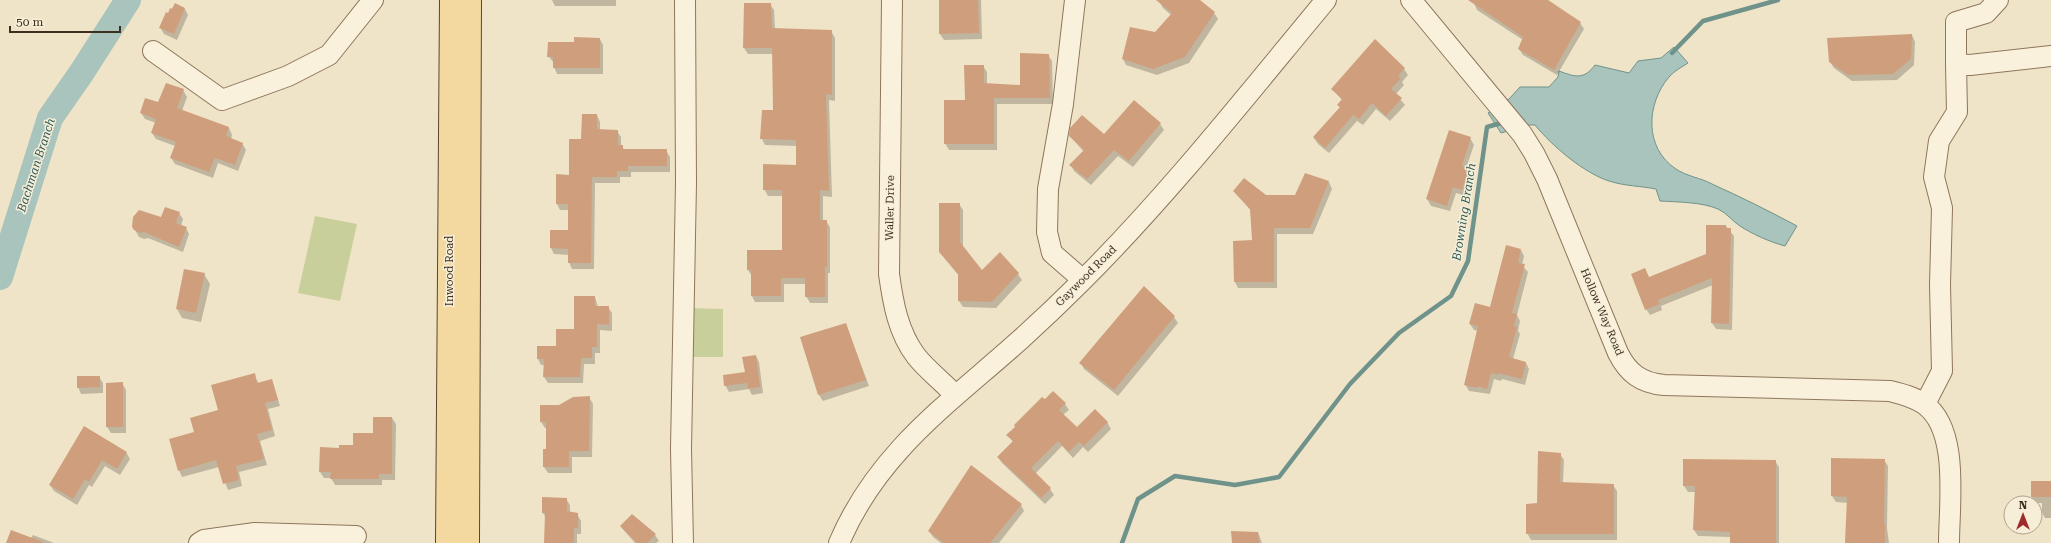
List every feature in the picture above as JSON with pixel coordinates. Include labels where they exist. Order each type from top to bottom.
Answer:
[{"type":"main road","name":"Inwood Road","points":[[451,0],[460,190],[469,492],[468,543]]},
{"type":"main road","name":"Inwood Road","points":[[447,543],[447,491],[470,0]]},
{"type":"main road","points":[[447,491],[469,492]]},
{"type":"street","points":[[153,50],[222,100],[288,76],[329,55],[373,0]]},
{"type":"street","points":[[683,543],[681,449],[686,183],[685,0]]},
{"type":"street","name":"Waller Drive","points":[[892,0],[889,274],[893,303],[901,330],[916,356],[956,395]]},
{"type":"street","points":[[1074,0],[1063,104],[1048,189],[1047,232],[1052,253],[1083,280]]},
{"type":"street","name":"Gaywood Road","points":[[840,543],[845,531],[878,475],[906,441],[956,395],[1021,339],[1083,280],[1146,215],[1326,0]]},
{"type":"street","name":"Hollow Way Road","points":[[1411,0],[1488,95],[1522,134],[1534,153],[1547,179],[1618,353],[1624,364],[1634,375],[1652,384],[1664,385],[1890,391],[1907,395],[1925,404],[1939,419],[1947,439],[1950,456],[1949,543]]},
{"type":"street","points":[[1925,404],[1942,371],[1940,285],[1942,208],[1934,177],[1939,141],[1957,112],[1956,22],[1986,13],[1998,0]]},
{"type":"street","points":[[1956,64],[1970,65],[2051,56]]},
{"type":"street","points":[[199,543],[204,540],[255,533],[356,536]]},
{"type":"green space","points":[[315,216],[357,224],[340,301],[298,293]]},
{"type":"green space","points":[[690,308],[723,309],[723,357],[689,357]]},
{"type":"water","points":[[1674,47],[1688,63],[1669,77],[1661,88],[1656,100],[1652,125],[1658,150],[1676,169],[1755,204],[1797,226],[1785,246],[1750,232],[1718,209],[1697,204],[1660,201],[1656,189],[1621,184],[1599,177],[1589,172],[1559,150],[1535,125],[1528,125],[1501,133],[1488,113],[1509,99],[1520,87],[1549,87],[1558,77],[1559,71],[1570,75],[1579,76],[1587,73],[1595,65],[1629,73],[1638,61],[1661,58]]},
{"type":"building","points":[[939,0],[978,0],[979,33],[939,34]]},
{"type":"building","points":[[1156,0],[1200,0],[1215,12],[1185,57],[1153,69],[1122,59],[1130,27],[1155,32],[1172,13]]},
{"type":"building","points":[[1468,0],[1548,0],[1581,22],[1554,70],[1518,49],[1523,37]]},
{"type":"building","points":[[175,3],[185,8],[174,34],[159,28],[166,12],[168,13],[170,8],[172,9]]},
{"type":"building","points":[[744,3],[771,3],[772,28],[832,30],[832,95],[826,94],[829,191],[820,190],[820,220],[827,220],[827,267],[825,267],[825,297],[805,297],[805,278],[781,278],[781,296],[751,296],[751,270],[747,270],[747,250],[782,250],[782,190],[763,190],[763,164],[796,165],[796,140],[760,139],[762,110],[773,110],[772,48],[743,48]]},
{"type":"building","points":[[1912,34],[1911,59],[1893,74],[1848,75],[1829,62],[1827,38]]},
{"type":"building","points":[[574,37],[600,38],[600,68],[553,68],[553,57],[547,57],[548,42],[574,42]]},
{"type":"building","points":[[1375,39],[1405,68],[1398,76],[1401,78],[1391,89],[1402,98],[1386,116],[1372,103],[1359,119],[1353,115],[1325,148],[1313,137],[1340,107],[1337,105],[1342,99],[1331,89]]},
{"type":"building","points":[[1020,53],[1049,54],[1050,98],[994,98],[994,144],[944,144],[944,100],[965,100],[964,65],[984,65],[984,83],[1020,85]]},
{"type":"building","points":[[166,83],[184,89],[177,108],[229,127],[226,136],[243,143],[235,165],[215,158],[209,172],[170,158],[176,142],[151,133],[156,119],[140,113],[145,98],[158,102]]},
{"type":"building","points":[[1134,100],[1161,123],[1129,161],[1114,150],[1087,179],[1069,165],[1084,150],[1069,136],[1070,128],[1082,115],[1104,134]]},
{"type":"building","points":[[582,114],[597,114],[597,129],[618,130],[618,145],[623,145],[623,149],[667,149],[667,166],[628,166],[628,171],[617,171],[617,177],[592,177],[591,263],[568,263],[568,249],[550,248],[550,230],[568,230],[568,204],[556,204],[556,174],[569,175],[569,139],[581,139]]},
{"type":"building","points":[[1449,130],[1471,137],[1462,166],[1469,168],[1462,190],[1453,187],[1447,206],[1426,199]]},
{"type":"building","points":[[1305,173],[1329,181],[1310,228],[1274,228],[1274,282],[1234,282],[1233,241],[1252,240],[1250,209],[1233,191],[1244,178],[1266,195],[1295,195]]},
{"type":"building","points":[[939,203],[960,203],[960,242],[982,270],[1000,252],[1019,273],[992,302],[958,301],[958,274],[939,252]]},
{"type":"building","points":[[165,207],[180,212],[176,223],[187,227],[179,247],[144,232],[140,233],[132,227],[133,217],[139,210],[161,217]]},
{"type":"building","points":[[1706,225],[1726,225],[1726,228],[1731,228],[1729,324],[1711,323],[1712,278],[1658,300],[1660,304],[1645,310],[1631,274],[1645,268],[1649,277],[1706,254]]},
{"type":"building","points":[[1506,245],[1521,249],[1518,263],[1525,264],[1512,313],[1517,314],[1514,326],[1517,327],[1509,357],[1526,362],[1522,379],[1498,373],[1498,375],[1491,373],[1487,389],[1477,386],[1477,388],[1464,385],[1478,326],[1469,324],[1475,303],[1490,307]]},
{"type":"building","points":[[184,269],[205,273],[196,313],[176,309]]},
{"type":"building","points":[[1144,286],[1175,316],[1114,390],[1079,363]]},
{"type":"building","points":[[574,296],[595,296],[595,306],[609,306],[609,325],[597,324],[597,347],[592,347],[592,358],[581,358],[580,377],[543,377],[544,359],[537,359],[537,346],[556,346],[556,329],[574,329]]},
{"type":"building","points":[[846,323],[866,380],[818,395],[800,337]]},
{"type":"building","points":[[756,355],[760,387],[748,389],[747,383],[724,386],[723,375],[745,372],[742,357]]},
{"type":"building","points":[[255,373],[257,383],[272,379],[278,400],[265,403],[272,430],[257,434],[264,459],[236,466],[239,480],[223,484],[216,460],[178,471],[169,439],[194,432],[190,418],[218,410],[211,385]]},
{"type":"building","points":[[77,376],[100,376],[100,387],[77,388]]},
{"type":"building","points":[[123,382],[123,427],[106,427],[106,383]]},
{"type":"building","points":[[1053,391],[1066,403],[1059,410],[1077,427],[1095,409],[1108,422],[1084,446],[1079,442],[1069,452],[1058,441],[1031,468],[1051,488],[1041,498],[997,457],[1013,441],[1006,435],[1015,427],[1014,425],[1042,397],[1045,399]]},
{"type":"building","points":[[590,396],[589,451],[569,451],[569,467],[543,467],[543,449],[546,449],[546,422],[540,422],[540,405],[559,405],[573,397]]},
{"type":"building","points":[[373,417],[392,417],[392,474],[379,474],[379,479],[330,479],[331,472],[319,472],[320,447],[339,448],[339,445],[353,445],[353,433],[373,433]]},
{"type":"building","points":[[84,426],[127,452],[117,469],[102,460],[89,482],[85,479],[73,499],[49,485]]},
{"type":"building","points":[[1538,451],[1561,453],[1560,482],[1614,484],[1614,534],[1526,534],[1526,504],[1537,503]]},
{"type":"building","points":[[1831,458],[1885,459],[1885,543],[1845,543],[1847,497],[1831,496]]},
{"type":"building","points":[[1683,459],[1776,460],[1776,543],[1730,543],[1730,532],[1693,530],[1695,486],[1683,486]]},
{"type":"building","points":[[971,465],[1022,504],[990,543],[944,543],[928,531]]},
{"type":"building","points":[[2031,481],[2051,481],[2051,497],[2031,495]]},
{"type":"building","points":[[542,497],[567,498],[567,511],[578,513],[578,528],[574,528],[574,543],[544,543],[545,513],[542,513]]},
{"type":"building","points":[[632,514],[656,534],[647,543],[637,543],[620,526]]},
{"type":"building","points":[[11,530],[43,542],[43,543],[6,543]]},
{"type":"building","points":[[1231,531],[1258,532],[1259,543],[1232,543]]},
{"type":"waterway","name":"Bachman Branch","points":[[0,277],[50,118],[82,72],[128,0]]},
{"type":"waterway","name":"Browning Branch","points":[[1672,53],[1703,21],[1778,0]]},
{"type":"waterway","name":"Browning Branch","points":[[1122,543],[1138,499],[1175,476],[1235,485],[1279,477],[1350,384],[1399,333],[1451,296],[1468,261],[1487,127],[1501,123]]}]
